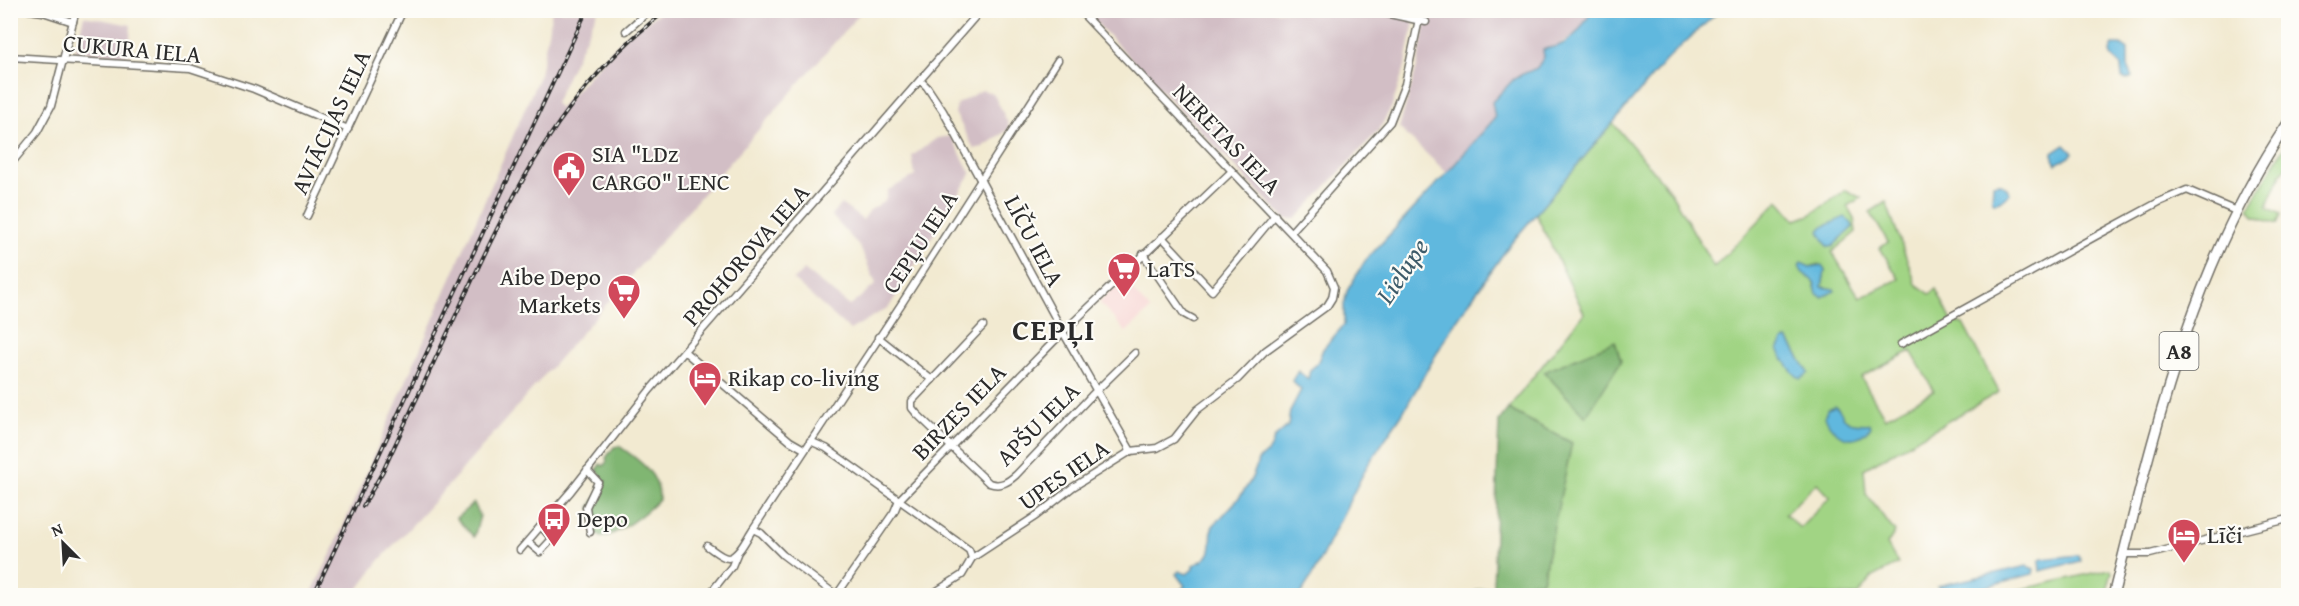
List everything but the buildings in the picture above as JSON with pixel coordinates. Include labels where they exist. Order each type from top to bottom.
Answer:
[{"type":"highway","name":"A8","points":[[2113,596],[2156,430],[2189,321],[2210,267],[2236,211],[2261,165],[2289,123]]},
{"type":"street","points":[[29,10],[73,22]]},
{"type":"street","points":[[11,163],[28,144],[47,115],[76,10]]},
{"type":"street","name":"AVIĀCIJAS IELA","points":[[307,216],[403,10]]},
{"type":"street","points":[[626,31],[650,10]]},
{"type":"street","name":"PROHOROVA IELA","points":[[520,550],[622,424],[981,10]]},
{"type":"street","name":"NERETAS IELA","points":[[1079,10],[1332,277],[1334,287],[1331,300]]},
{"type":"street","points":[[1371,10],[1422,21]]},
{"type":"street","points":[[1291,232],[1390,122],[1405,84],[1422,21],[1421,10]]},
{"type":"street","name":"CUKURA IELA","points":[[10,57],[190,68],[254,89],[348,129]]},
{"type":"street","name":"CEPĻU IELA","points":[[708,596],[732,566],[737,552],[1058,60]]},
{"type":"street","name":"LĪČU IELA","points":[[921,81],[943,111],[1062,332],[1131,451]]},
{"type":"street","name":"BIRZES IELA","points":[[836,595],[894,512],[899,500],[1062,332],[1232,171]]},
{"type":"street","points":[[1901,344],[2159,202],[2187,190],[2236,211]]},
{"type":"street","points":[[1162,237],[1212,291],[1275,215]]},
{"type":"street","points":[[1143,254],[1184,314],[1193,319]]},
{"type":"street","name":"UPES IELA","points":[[929,596],[962,575],[972,558],[1036,516],[1073,487],[1131,451],[1157,448],[1174,439],[1197,410],[1238,379],[1265,351],[1321,312],[1331,300]]},
{"type":"street","name":"APŠU IELA","points":[[983,326],[912,401],[912,408],[989,483],[1000,485],[1016,475],[1135,353]]},
{"type":"street","points":[[878,337],[932,380]]},
{"type":"street","points":[[685,352],[790,441],[804,449]]},
{"type":"street","points":[[810,441],[826,448],[969,550],[972,558]]},
{"type":"street","points":[[587,470],[598,482],[586,507],[590,532]]},
{"type":"street","points":[[2124,554],[2150,554],[2289,519]]},
{"type":"street","points":[[528,542],[540,552],[549,544],[552,539],[541,526]]},
{"type":"street","points":[[753,529],[761,533],[783,555],[836,595]]},
{"type":"street","points":[[707,546],[725,558],[737,552]]},
{"type":"shaded area","points":[[552,11],[598,11],[555,103],[560,108],[627,34],[662,11],[862,11],[440,495],[379,561],[354,595],[310,596],[330,556],[540,74]]},
{"type":"shaded area","points":[[1085,11],[1416,11],[1406,63],[1392,106],[1379,130],[1296,219],[1285,219]]},
{"type":"shaded area","points":[[1428,11],[1592,11],[1577,33],[1556,46],[1537,68],[1523,73],[1495,118],[1447,173],[1399,128],[1417,67]]},
{"type":"shaded area","points":[[84,16],[131,25],[129,55],[75,51]]},
{"type":"shaded area","points":[[982,90],[993,93],[1009,129],[983,147],[974,149],[955,113],[957,104]]},
{"type":"shaded area","points":[[951,136],[971,174],[889,307],[850,330],[793,280],[804,270],[850,306],[876,284],[860,247],[831,215],[841,204],[863,220],[870,210],[885,201],[888,190],[915,176],[912,156],[937,138]]},
{"type":"shaded area","points":[[1123,279],[1150,310],[1126,332],[1099,302]]},
{"type":"green space","points":[[1613,123],[1670,191],[1714,267],[1779,200],[1796,220],[1810,215],[1846,190],[1861,198],[1847,206],[1854,218],[1856,232],[1832,252],[1860,298],[1899,279],[1880,248],[1888,242],[1870,212],[1886,202],[1916,284],[1930,294],[1936,289],[1952,321],[1963,324],[1999,392],[1864,469],[1866,494],[1895,532],[1887,544],[1898,564],[1872,577],[1858,595],[1471,596],[1477,590],[1542,581],[1571,443],[1508,409],[1584,313],[1536,214]],"holes":[[[1818,264],[1825,271],[1822,287],[1834,289],[1817,294],[1814,282],[1809,276],[1810,267]],[[1911,351],[1934,391],[1885,418],[1861,377]],[[1817,483],[1830,497],[1800,528],[1785,514]]]},
{"type":"green space","points":[[2288,140],[2288,165],[2281,174],[2267,207],[2281,214],[2277,224],[2255,216],[2249,208]]},
{"type":"green space","points":[[1615,341],[1621,361],[1586,417],[1544,372]]},
{"type":"green space","points":[[1508,409],[1572,443],[1542,581],[1493,588],[1499,421]]},
{"type":"green space","points":[[619,446],[647,468],[656,482],[659,499],[623,528],[601,537],[595,532],[590,507],[606,482],[597,470],[600,464],[604,466],[606,458],[614,447]]},
{"type":"green space","points":[[474,503],[480,516],[474,537],[456,518]]},
{"type":"green space","points":[[2110,569],[2112,572],[2106,595],[1997,595]]},
{"type":"water","name":"Lielupe","points":[[1592,11],[1719,11],[1667,59],[1508,247],[1452,327],[1402,414],[1367,466],[1312,576],[1300,595],[1175,595],[1185,586],[1176,574],[1179,571],[1187,574],[1193,569],[1193,565],[1209,554],[1212,527],[1246,488],[1258,460],[1269,451],[1274,438],[1288,426],[1290,411],[1301,390],[1292,381],[1298,371],[1308,379],[1310,370],[1317,364],[1323,349],[1344,325],[1347,291],[1365,261],[1495,118],[1492,102],[1516,77],[1537,68],[1544,57],[1543,50],[1563,44],[1573,36]]},
{"type":"water","points":[[2113,45],[2121,45],[2128,50],[2128,68],[2132,77],[2127,80],[2122,78],[2121,66],[2111,56],[2110,51]]},
{"type":"water","points":[[2065,145],[2073,153],[2056,164],[2053,153]]},
{"type":"water","points":[[2000,183],[2010,193],[2006,198],[1995,203],[1992,200],[1993,184]]},
{"type":"water","points":[[1845,217],[1853,227],[1832,247],[1827,246],[1819,231],[1822,227]]},
{"type":"water","points":[[1801,263],[1810,267],[1822,265],[1825,271],[1822,287],[1835,291],[1822,297],[1817,294],[1814,282],[1802,272],[1799,266]]},
{"type":"water","points":[[1788,339],[1809,373],[1800,379],[1793,373],[1778,349],[1783,341]]},
{"type":"water","points":[[1835,406],[1847,421],[1870,424],[1871,427],[1858,437],[1839,435],[1825,417],[1827,409]]},
{"type":"water","points":[[2078,555],[2081,561],[2040,571],[2039,561],[2042,559]]},
{"type":"water","points":[[2027,566],[2034,569],[2033,574],[1958,594],[1943,595],[1937,586]]},
{"type":"railway","points":[[313,596],[587,10]]},
{"type":"railway","points":[[363,506],[383,471],[502,219],[546,142],[599,72],[631,40],[667,10]]},
{"type":"place","name":"SIA \"LDz CARGO\" LENC","points":[[569,197]]},
{"type":"place","name":"LaTS","points":[[1124,298]]},
{"type":"place","name":"Aibe Depo Markets","points":[[624,320]]},
{"type":"place","name":"Rikap co-living","points":[[705,407]]},
{"type":"place","name":"Depo","points":[[554,548]]},
{"type":"place","name":"Līči","points":[[2184,564]]},
{"type":"district","name":"CEPĻI","points":[[1054,330]]}]
